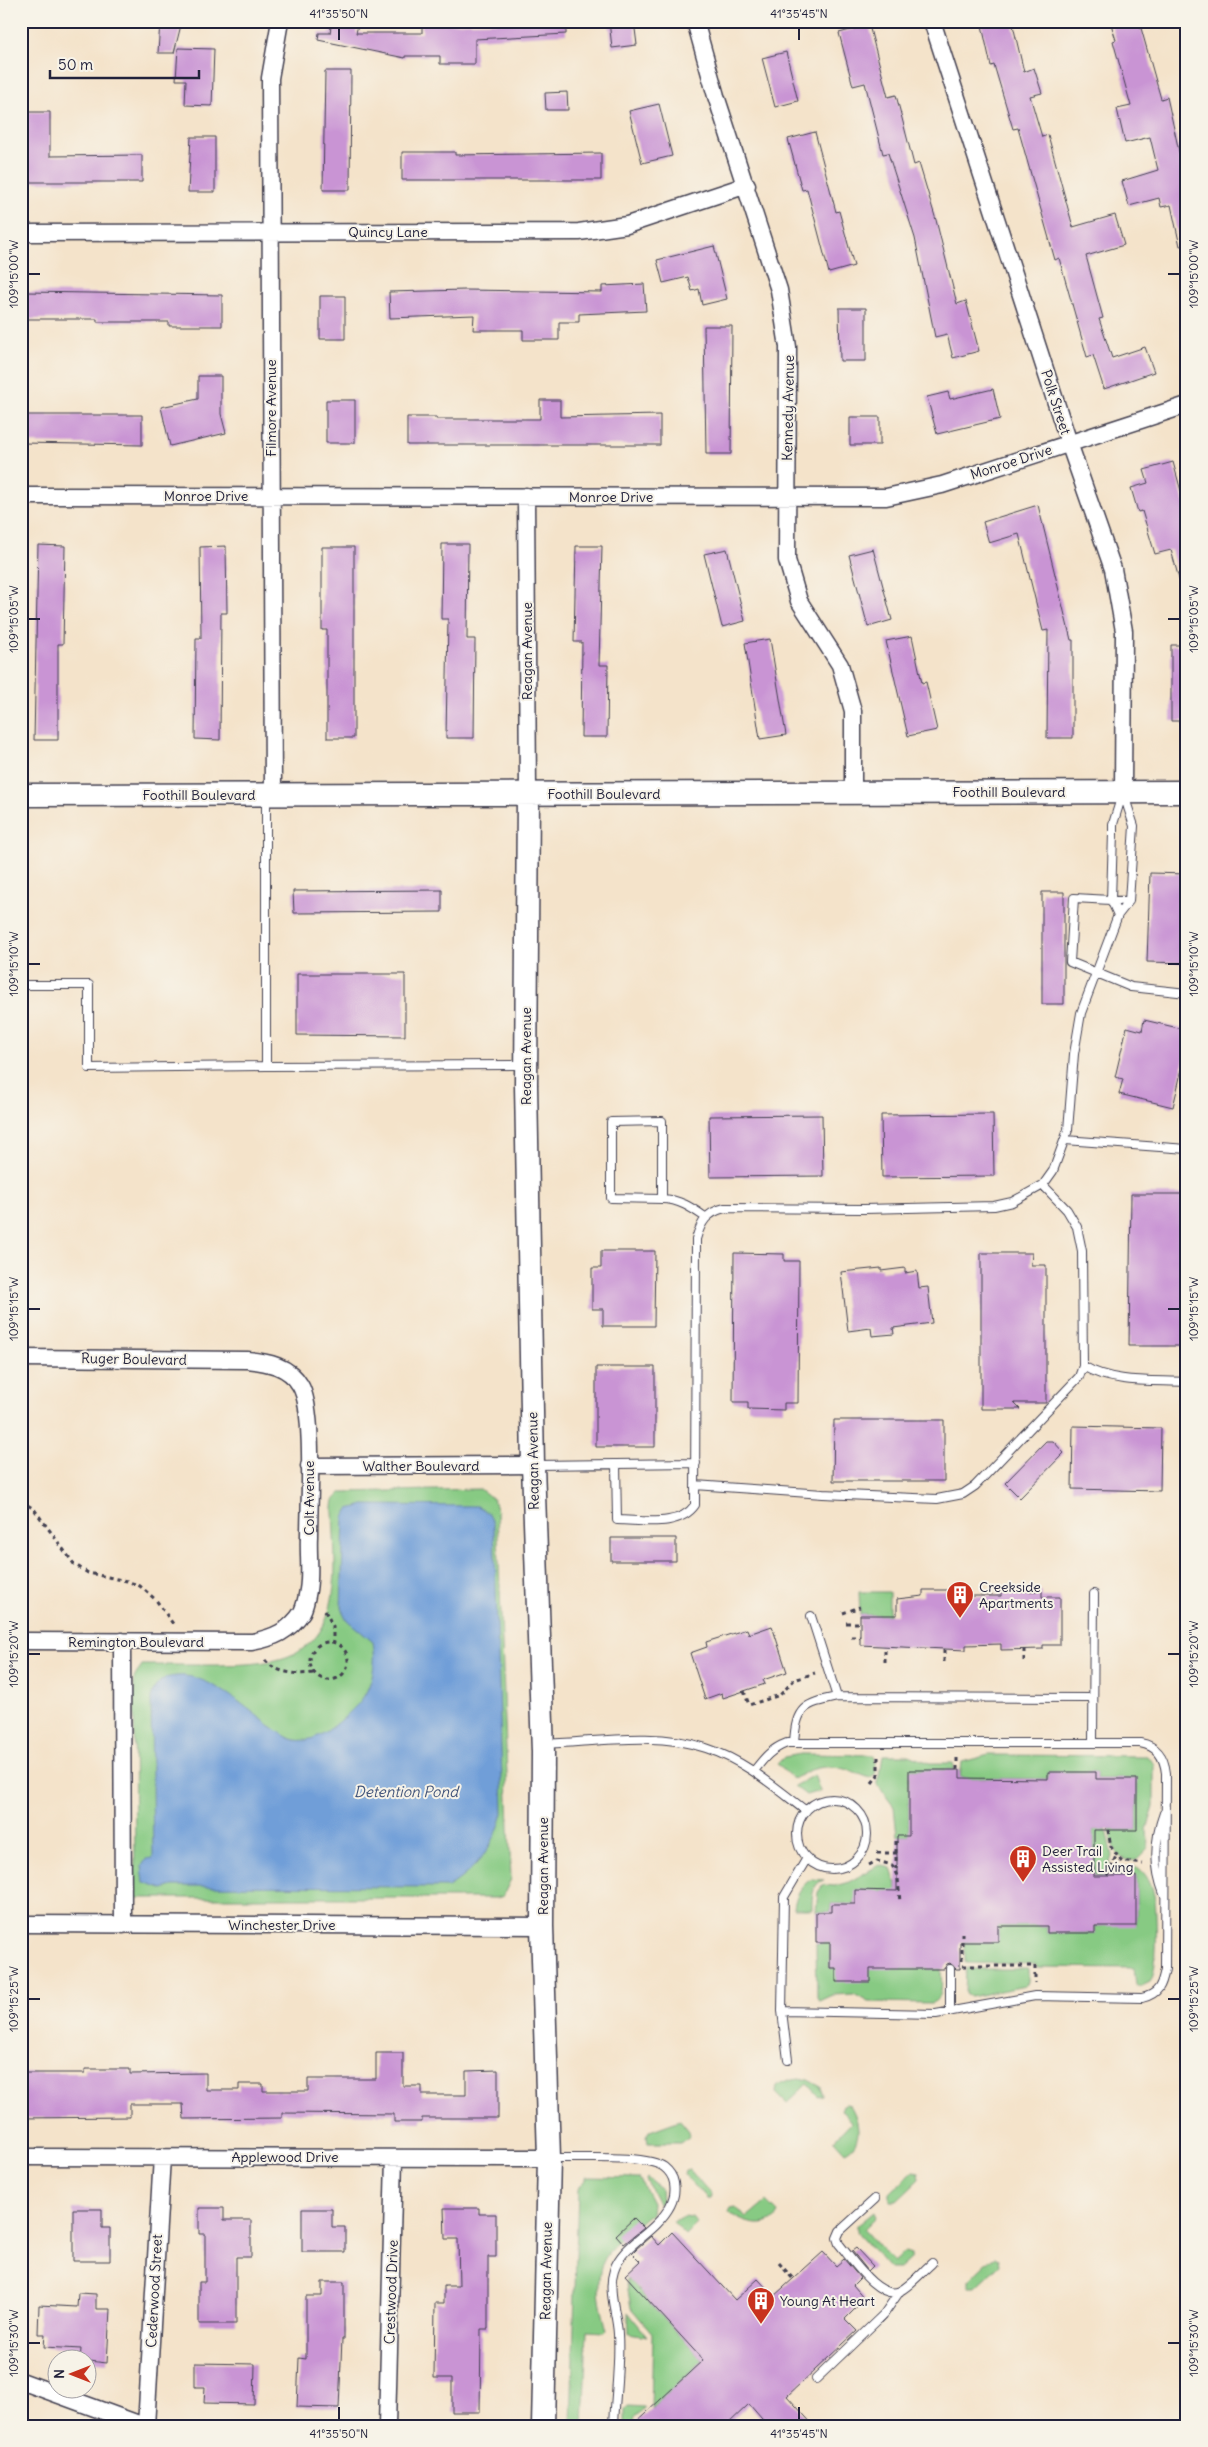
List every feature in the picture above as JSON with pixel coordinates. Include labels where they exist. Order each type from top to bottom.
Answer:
[{"type":"street","name":"Filmore Avenue","points":[[270,795],[272,495],[270,78],[280,21]]},
{"type":"street","name":"Kennedy Avenue","points":[[695,21],[716,96],[747,185],[779,290],[788,347],[787,560],[800,601],[840,666],[853,711],[853,793]]},
{"type":"street","name":"Polk Street","points":[[932,21],[1069,443],[1113,569],[1124,631],[1123,792]]},
{"type":"street","name":"Quincy Lane","points":[[21,232],[579,232],[627,225],[747,185]]},
{"type":"street","name":"Monroe Drive","points":[[21,496],[886,497],[942,485],[1187,405]]},
{"type":"street","name":"Reagan Avenue","points":[[526,496],[528,794],[526,1065],[533,1465],[542,1744],[542,1926],[549,2158],[543,2426]]},
{"type":"street","name":"Foothill Boulevard","points":[[21,795],[1187,792]]},
{"type":"street","name":"Ruger Boulevard","points":[[21,1358],[247,1360]]},
{"type":"street","name":"Colt Avenue","points":[[247,1360],[265,1361],[280,1366],[292,1374],[300,1385],[306,1399],[309,1466],[308,1590],[303,1610],[295,1622],[272,1638],[252,1642]]},
{"type":"street","name":"Walther Boulevard","points":[[309,1466],[533,1465]]},
{"type":"street","name":"Remington Boulevard","points":[[21,1641],[252,1642]]},
{"type":"street","points":[[122,1642],[123,1925]]},
{"type":"street","name":"Winchester Drive","points":[[21,1924],[542,1926]]},
{"type":"street","name":"Applewood Drive","points":[[21,2157],[549,2158]]},
{"type":"street","name":"Cederwood Street","points":[[145,2426],[162,2157]]},
{"type":"street","name":"Crestwood Drive","points":[[387,2426],[394,2158]]},
{"type":"street","points":[[21,2381],[145,2426]]},
{"type":"lane","points":[[1118,916],[1111,900],[1113,824],[1123,792]]},
{"type":"lane","points":[[616,1464],[617,1520],[680,1518],[690,1512],[695,1505],[695,1244],[699,1228],[705,1217],[714,1211],[725,1208],[864,1209],[994,1206],[1012,1202],[1043,1185],[1053,1171],[1068,1130],[1074,1054],[1080,1021],[1095,974],[1118,916],[1128,901],[1134,826],[1123,792]]},
{"type":"lane","points":[[266,1066],[270,795]]},
{"type":"lane","points":[[1128,901],[1074,898],[1070,962],[1095,974],[1131,987],[1187,993]]},
{"type":"lane","points":[[21,985],[89,986],[89,1068],[526,1065]]},
{"type":"lane","points":[[662,1199],[662,1121],[611,1122],[611,1198],[662,1199],[679,1202],[705,1217]]},
{"type":"lane","points":[[1065,1140],[1187,1149]]},
{"type":"lane","points":[[695,1485],[823,1494],[937,1499],[962,1494],[975,1486],[1079,1377],[1083,1366],[1082,1251],[1077,1227],[1067,1210],[1043,1185]]},
{"type":"lane","points":[[1083,1366],[1096,1374],[1110,1378],[1187,1382]]},
{"type":"lane","points":[[533,1465],[696,1463]]},
{"type":"lane","points":[[1094,1594],[1094,1743]]},
{"type":"lane","points":[[811,1616],[838,1697]]},
{"type":"lane","points":[[794,1742],[795,1723],[801,1710],[812,1702],[838,1697],[1094,1698]]},
{"type":"lane","points":[[542,1744],[657,1740],[682,1742],[706,1748],[754,1771],[806,1810]]},
{"type":"lane","points":[[754,1771],[776,1747],[794,1742],[1140,1743],[1151,1745],[1160,1753],[1164,1762],[1166,1808],[1165,1969],[1159,1990],[1152,1996],[1142,1998],[1035,1996],[936,2014],[782,2011]]},
{"type":"lane","points":[[828,1800],[840,1800],[851,1805],[859,1813],[865,1824],[867,1835],[865,1847],[858,1858],[840,1869],[818,1866],[807,1858],[798,1842],[798,1830],[806,1810],[816,1803],[828,1800]]},
{"type":"lane","points":[[1165,1898],[1156,1874],[1156,1834],[1166,1808]]},
{"type":"lane","points":[[788,2060],[782,2011],[784,1897],[807,1858]]},
{"type":"lane","points":[[950,1969],[950,2012]]},
{"type":"lane","points":[[549,2158],[634,2160],[654,2163],[664,2168],[672,2177],[675,2191],[672,2204],[658,2223],[617,2260],[613,2272],[612,2294],[618,2335],[614,2426]]},
{"type":"lane","points":[[874,2199],[840,2231],[839,2244],[879,2290],[889,2294],[900,2291]]},
{"type":"lane","points":[[816,2379],[884,2314],[900,2291],[932,2263]]},
{"type":"path","points":[[21,1502],[34,1509],[74,1564],[88,1573],[127,1581],[140,1586],[156,1600],[186,1642]]},
{"type":"path","points":[[844,1613],[860,1608]]},
{"type":"path","points":[[325,1611],[333,1626],[333,1642]]},
{"type":"path","points":[[846,1623],[860,1623]]},
{"type":"path","points":[[851,1637],[860,1637]]},
{"type":"path","points":[[325,1642],[333,1642],[343,1648],[349,1660],[345,1673],[340,1678],[328,1681],[322,1680],[313,1672],[310,1660],[315,1648],[325,1642]]},
{"type":"path","points":[[1024,1649],[1024,1665]]},
{"type":"path","points":[[886,1650],[886,1664]]},
{"type":"path","points":[[944,1650],[944,1664]]},
{"type":"path","points":[[265,1660],[268,1664],[288,1672],[313,1672]]},
{"type":"path","points":[[744,1691],[749,1705],[780,1695],[794,1680],[815,1674]]},
{"type":"path","points":[[872,1783],[878,1775],[878,1754]]},
{"type":"path","points":[[1108,1830],[1108,1837],[1116,1856],[1127,1863],[1156,1864]]},
{"type":"path","points":[[896,1840],[896,1869],[901,1891],[900,1903]]},
{"type":"path","points":[[877,1852],[897,1853]]},
{"type":"path","points":[[1108,1876],[1116,1856]]},
{"type":"path","points":[[869,1865],[876,1862],[886,1862],[896,1869]]},
{"type":"path","points":[[962,1933],[962,1966],[1035,1966],[1035,1996]]},
{"type":"path","points":[[779,2263],[793,2279]]},
{"type":"green space","name":"Detention Pond","points":[[480,1489],[493,1499],[497,1511],[511,1879],[503,1896],[497,1898],[135,1898],[134,1678],[142,1665],[254,1663],[272,1661],[289,1656],[304,1648],[316,1637],[326,1620],[332,1599],[335,1565],[333,1507],[334,1500],[342,1492]]},
{"type":"green space","points":[[859,1592],[889,1592],[889,1615],[860,1615]]},
{"type":"green space","points":[[801,1754],[874,1755],[876,1773],[870,1778],[836,1767],[822,1767],[792,1778],[777,1764],[784,1757]]},
{"type":"green space","points":[[883,1755],[909,1755],[930,1763],[953,1763],[955,1770],[909,1770],[909,1836],[897,1836],[894,1807],[877,1784]]},
{"type":"green space","points":[[989,1755],[1147,1756],[1154,1764],[1154,1807],[1147,1830],[1148,1849],[1137,1860],[1130,1861],[1125,1859],[1114,1848],[1110,1830],[1137,1830],[1137,1779],[1096,1779],[1096,1772],[1048,1772],[1048,1779],[960,1778],[962,1762]]},
{"type":"green space","points":[[814,1775],[820,1791],[806,1795],[794,1786]]},
{"type":"green space","points":[[1094,1830],[1106,1830],[1112,1856],[1106,1876],[1094,1875]]},
{"type":"green space","points":[[879,1865],[891,1868],[898,1892],[856,1890],[855,1904],[831,1904],[831,1912],[816,1912],[818,1892],[823,1885],[835,1886],[849,1882]]},
{"type":"green space","points":[[1134,1866],[1146,1875],[1155,1901],[1156,1956],[1153,1977],[1150,1982],[1142,1986],[1136,1985],[1134,1968],[1037,1967],[1036,1964],[965,1963],[965,1942],[998,1942],[998,1926],[1047,1926],[1047,1933],[1095,1933],[1095,1926],[1136,1925],[1136,1876],[1112,1876],[1112,1872],[1123,1872]]},
{"type":"green space","points":[[812,1879],[824,1880],[817,1884],[815,1888],[812,1909],[794,1909],[799,1891]]},
{"type":"green space","points":[[816,1943],[830,1943],[830,1968],[941,1969],[941,1994],[932,2003],[868,2002],[854,1994],[832,1995],[819,2001],[817,1997]]},
{"type":"green space","points":[[966,1969],[1028,1969],[1028,1983],[1025,1986],[970,1997],[965,1994]]},
{"type":"green space","points":[[799,2078],[808,2080],[821,2087],[822,2095],[818,2096],[807,2084],[787,2103],[776,2092],[777,2085]]},
{"type":"green space","points":[[843,2105],[850,2105],[856,2117],[858,2131],[855,2143],[845,2152],[834,2140],[851,2122],[841,2110]]},
{"type":"green space","points":[[680,2120],[689,2131],[690,2136],[680,2143],[648,2143],[647,2137],[650,2131]]},
{"type":"green space","points":[[689,2169],[711,2194],[710,2198],[706,2198],[684,2174],[685,2170]]},
{"type":"green space","points":[[913,2172],[919,2173],[920,2179],[897,2201],[890,2201],[890,2194]]},
{"type":"green space","points":[[586,2177],[639,2178],[652,2203],[651,2213],[621,2239],[604,2261],[600,2274],[599,2289],[607,2330],[605,2332],[587,2331],[583,2426],[571,2426],[578,2189],[586,2180]]},
{"type":"green space","points":[[647,2178],[661,2188],[662,2201],[659,2205],[646,2180]]},
{"type":"green space","points":[[766,2201],[778,2213],[769,2222],[755,2224],[747,2222],[729,2212],[731,2208],[736,2207],[746,2218]]},
{"type":"green space","points":[[874,2212],[876,2217],[864,2229],[893,2262],[905,2252],[911,2254],[911,2257],[899,2268],[889,2268],[857,2232],[857,2226]]},
{"type":"green space","points":[[683,2216],[692,2217],[697,2223],[685,2235],[672,2222]]},
{"type":"green space","points":[[995,2257],[998,2259],[999,2265],[976,2287],[969,2287],[969,2280]]},
{"type":"green space","points":[[626,2277],[703,2360],[651,2408],[653,2334],[631,2308]]},
{"type":"green space","points":[[628,2312],[647,2336],[629,2333]]},
{"type":"green space","points":[[628,2406],[645,2407],[633,2420],[638,2426],[625,2426],[625,2409]]},
{"type":"water","name":"Detention Pond","points":[[364,1505],[477,1506],[486,1511],[493,1522],[503,1813],[495,1836],[476,1865],[448,1887],[173,1886],[163,1889],[144,1883],[142,1866],[146,1859],[153,1858],[151,1698],[155,1688],[163,1679],[177,1676],[189,1677],[213,1685],[288,1738],[295,1740],[312,1739],[328,1731],[348,1714],[365,1694],[372,1677],[373,1642],[347,1620],[341,1608],[344,1517],[349,1509]]},
{"type":"building","points":[[160,21],[182,21],[174,53],[158,53]]},
{"type":"building","points":[[332,21],[359,21],[356,33],[422,33],[422,24],[566,21],[566,34],[475,39],[475,64],[440,64],[440,56],[405,56],[405,58],[318,40],[319,33],[330,33]]},
{"type":"building","points":[[609,21],[634,21],[637,45],[612,48]]},
{"type":"building","points":[[981,21],[1012,21],[1024,72],[1034,68],[1042,93],[1030,96],[1042,137],[1048,135],[1073,227],[1115,215],[1124,245],[1086,256],[1103,318],[1099,319],[1112,358],[1145,347],[1154,372],[1104,389],[1093,355],[1087,357],[1059,258],[1055,260],[1018,128],[1013,129],[994,65],[991,66]]},
{"type":"building","points":[[1110,21],[1139,21],[1161,99],[1167,97],[1182,165],[1187,164],[1187,245],[1180,246],[1171,205],[1161,207],[1159,198],[1129,206],[1122,181],[1158,170],[1150,137],[1125,143],[1117,109],[1131,106],[1113,41],[1116,40]]},
{"type":"building","points":[[869,25],[888,97],[896,95],[914,165],[919,163],[936,220],[957,304],[966,301],[979,351],[953,358],[947,334],[935,337],[915,238],[888,153],[883,154],[865,83],[853,86],[839,33]]},
{"type":"building","points":[[178,48],[214,49],[212,106],[185,105],[186,80],[176,80]]},
{"type":"building","points":[[786,52],[798,101],[775,107],[762,58]]},
{"type":"building","points":[[325,71],[351,71],[350,190],[323,190]]},
{"type":"building","points":[[567,92],[568,110],[546,110],[545,93]]},
{"type":"building","points":[[659,104],[672,156],[642,163],[629,111]]},
{"type":"building","points":[[21,112],[50,112],[50,156],[142,155],[142,182],[25,182],[25,136],[21,136]]},
{"type":"building","points":[[815,132],[836,212],[839,211],[854,266],[829,273],[807,189],[802,190],[788,139]]},
{"type":"building","points":[[191,137],[215,137],[215,192],[188,192]]},
{"type":"building","points":[[402,152],[455,152],[455,155],[601,153],[601,180],[402,180]]},
{"type":"building","points":[[714,246],[727,299],[702,305],[699,289],[692,291],[688,277],[663,283],[657,260]]},
{"type":"building","points":[[644,284],[646,311],[579,314],[579,322],[559,322],[559,340],[523,340],[523,330],[473,330],[474,315],[390,318],[389,292],[465,290],[602,292],[602,286]]},
{"type":"building","points":[[25,292],[222,295],[222,326],[169,326],[169,322],[97,322],[97,319],[25,319]]},
{"type":"building","points":[[320,296],[345,296],[345,339],[320,339]]},
{"type":"building","points":[[839,308],[866,308],[866,361],[840,361]]},
{"type":"building","points":[[704,326],[732,326],[731,454],[706,454]]},
{"type":"building","points":[[198,376],[221,376],[221,414],[226,433],[170,446],[161,407],[198,399]]},
{"type":"building","points":[[993,389],[1000,419],[937,434],[927,397],[948,392],[950,399]]},
{"type":"building","points":[[326,400],[355,400],[355,443],[326,443]]},
{"type":"building","points":[[540,400],[560,400],[560,417],[660,415],[660,445],[407,445],[407,417],[436,417],[436,419],[540,419]]},
{"type":"building","points":[[21,415],[142,415],[142,445],[21,443]]},
{"type":"building","points":[[850,417],[880,417],[880,445],[850,445]]},
{"type":"building","points":[[1173,462],[1187,513],[1187,590],[1182,590],[1171,550],[1155,554],[1142,511],[1138,512],[1131,488],[1148,483],[1144,470]]},
{"type":"building","points":[[1038,505],[1071,640],[1073,640],[1073,738],[1047,738],[1048,630],[1043,631],[1019,534],[989,543],[983,522]]},
{"type":"building","points":[[442,544],[468,544],[467,639],[475,639],[474,738],[446,738],[448,619],[441,619]]},
{"type":"building","points":[[38,545],[65,546],[63,644],[58,644],[58,740],[34,740]]},
{"type":"building","points":[[226,546],[227,613],[221,613],[220,740],[195,739],[196,638],[201,638],[200,547]]},
{"type":"building","points":[[576,546],[602,546],[599,665],[608,665],[607,737],[581,737],[582,642],[574,642]]},
{"type":"building","points":[[322,547],[354,547],[354,738],[327,738],[327,630],[322,630]]},
{"type":"building","points":[[727,549],[745,621],[722,627],[704,554]]},
{"type":"building","points":[[873,549],[892,620],[868,627],[849,555]]},
{"type":"building","points":[[912,636],[922,683],[926,682],[937,730],[908,736],[886,641]]},
{"type":"building","points":[[770,639],[786,735],[760,739],[745,643]]},
{"type":"building","points":[[1171,645],[1187,645],[1187,721],[1171,721]]},
{"type":"building","points":[[1150,873],[1187,874],[1187,963],[1147,962]]},
{"type":"building","points":[[442,890],[442,912],[294,913],[293,891]]},
{"type":"building","points":[[1042,892],[1064,892],[1064,1004],[1042,1004]]},
{"type":"building","points":[[297,974],[405,974],[405,1036],[297,1035]]},
{"type":"building","points":[[1144,1020],[1187,1030],[1187,1047],[1173,1107],[1119,1094],[1123,1079],[1115,1077],[1127,1027],[1142,1031]]},
{"type":"building","points":[[993,1114],[994,1176],[882,1177],[881,1115]]},
{"type":"building","points":[[822,1115],[823,1176],[710,1177],[709,1116]]},
{"type":"building","points":[[1131,1194],[1187,1194],[1187,1346],[1129,1346]]},
{"type":"building","points":[[601,1251],[655,1251],[654,1326],[603,1326],[603,1309],[592,1309],[592,1268],[601,1268]]},
{"type":"building","points":[[734,1253],[784,1254],[784,1261],[799,1261],[798,1403],[784,1403],[784,1410],[748,1409],[748,1402],[733,1402]]},
{"type":"building","points":[[981,1253],[1032,1253],[1031,1265],[1046,1265],[1046,1403],[1014,1403],[1020,1409],[981,1409]]},
{"type":"building","points":[[881,1268],[881,1271],[905,1268],[905,1273],[917,1271],[919,1288],[928,1287],[932,1323],[893,1328],[894,1334],[872,1336],[871,1328],[848,1331],[841,1272]]},
{"type":"building","points":[[596,1367],[655,1367],[655,1447],[596,1447]]},
{"type":"building","points":[[834,1420],[944,1420],[944,1481],[833,1481]]},
{"type":"building","points":[[1073,1426],[1161,1428],[1160,1491],[1072,1489]]},
{"type":"building","points":[[1046,1441],[1053,1441],[1064,1453],[1020,1498],[1005,1483]]},
{"type":"building","points":[[611,1538],[676,1538],[676,1561],[611,1561]]},
{"type":"building","name":"Creekside Apartments","points":[[923,1590],[966,1590],[966,1596],[1001,1596],[1001,1591],[1042,1591],[1042,1597],[1060,1597],[1060,1645],[1043,1645],[1043,1649],[1001,1650],[1001,1644],[966,1645],[966,1650],[860,1645],[860,1615],[897,1615],[897,1599],[923,1596]]},
{"type":"building","points":[[772,1626],[787,1672],[763,1680],[765,1684],[723,1698],[722,1693],[705,1699],[690,1653],[707,1647],[706,1642],[747,1629],[749,1634]]},
{"type":"building","name":"Deer Trail Assisted Living","points":[[909,1770],[960,1770],[960,1778],[1048,1779],[1048,1772],[1096,1772],[1096,1779],[1137,1779],[1137,1830],[1094,1830],[1094,1876],[1136,1876],[1136,1926],[1095,1926],[1095,1933],[1047,1933],[1047,1926],[998,1926],[998,1942],[960,1942],[960,1969],[956,1969],[950,1963],[944,1969],[870,1969],[870,1982],[836,1982],[836,1968],[830,1968],[830,1943],[816,1943],[816,1912],[831,1912],[831,1904],[855,1904],[855,1890],[897,1891],[897,1836],[909,1836]]},
{"type":"building","points":[[376,2053],[403,2053],[403,2086],[422,2086],[422,2095],[466,2095],[466,2071],[498,2070],[498,2118],[422,2118],[422,2122],[394,2122],[394,2114],[282,2113],[282,2118],[184,2119],[183,2104],[130,2104],[130,2117],[21,2118],[21,2073],[85,2073],[85,2069],[130,2069],[130,2074],[206,2073],[206,2090],[239,2090],[239,2084],[263,2084],[263,2091],[308,2091],[308,2079],[376,2079]]},
{"type":"building","points":[[199,2208],[224,2208],[224,2220],[251,2220],[251,2257],[236,2257],[236,2324],[199,2324],[199,2282],[205,2282],[205,2234],[199,2234]]},
{"type":"building","points":[[444,2208],[479,2208],[479,2214],[496,2214],[496,2257],[488,2257],[488,2329],[481,2329],[480,2412],[452,2412],[452,2378],[434,2378],[435,2303],[444,2303],[444,2286],[459,2286],[458,2239],[445,2239]]},
{"type":"building","points":[[73,2209],[102,2209],[102,2228],[110,2228],[110,2261],[73,2261]]},
{"type":"building","points":[[302,2209],[332,2209],[332,2227],[345,2227],[345,2252],[302,2252]]},
{"type":"building","points":[[634,2218],[644,2228],[624,2244],[616,2235]]},
{"type":"building","name":"Young At Heart","points":[[672,2232],[735,2300],[758,2279],[774,2296],[823,2252],[836,2266],[844,2259],[860,2278],[853,2285],[865,2299],[845,2319],[857,2331],[787,2396],[814,2426],[768,2426],[749,2404],[726,2426],[632,2426],[703,2360],[625,2275],[640,2261],[632,2253],[636,2249],[651,2236],[659,2245]]},
{"type":"building","points":[[856,2248],[873,2266],[868,2271],[852,2251]]},
{"type":"building","points":[[322,2282],[344,2282],[344,2339],[342,2339],[339,2408],[297,2407],[299,2358],[306,2359],[306,2296],[322,2296]]},
{"type":"building","points":[[78,2293],[96,2294],[96,2309],[110,2309],[107,2363],[98,2362],[98,2350],[44,2347],[45,2334],[38,2334],[39,2305],[77,2307]]},
{"type":"building","points":[[195,2363],[255,2364],[254,2404],[204,2403],[205,2387],[195,2387]]},
{"type":"place","name":"Creekside Apartments","points":[[960,1619]]},
{"type":"place","name":"Deer Trail Assisted Living","points":[[1023,1883]]},
{"type":"place","name":"Young At Heart","points":[[761,2325]]}]
